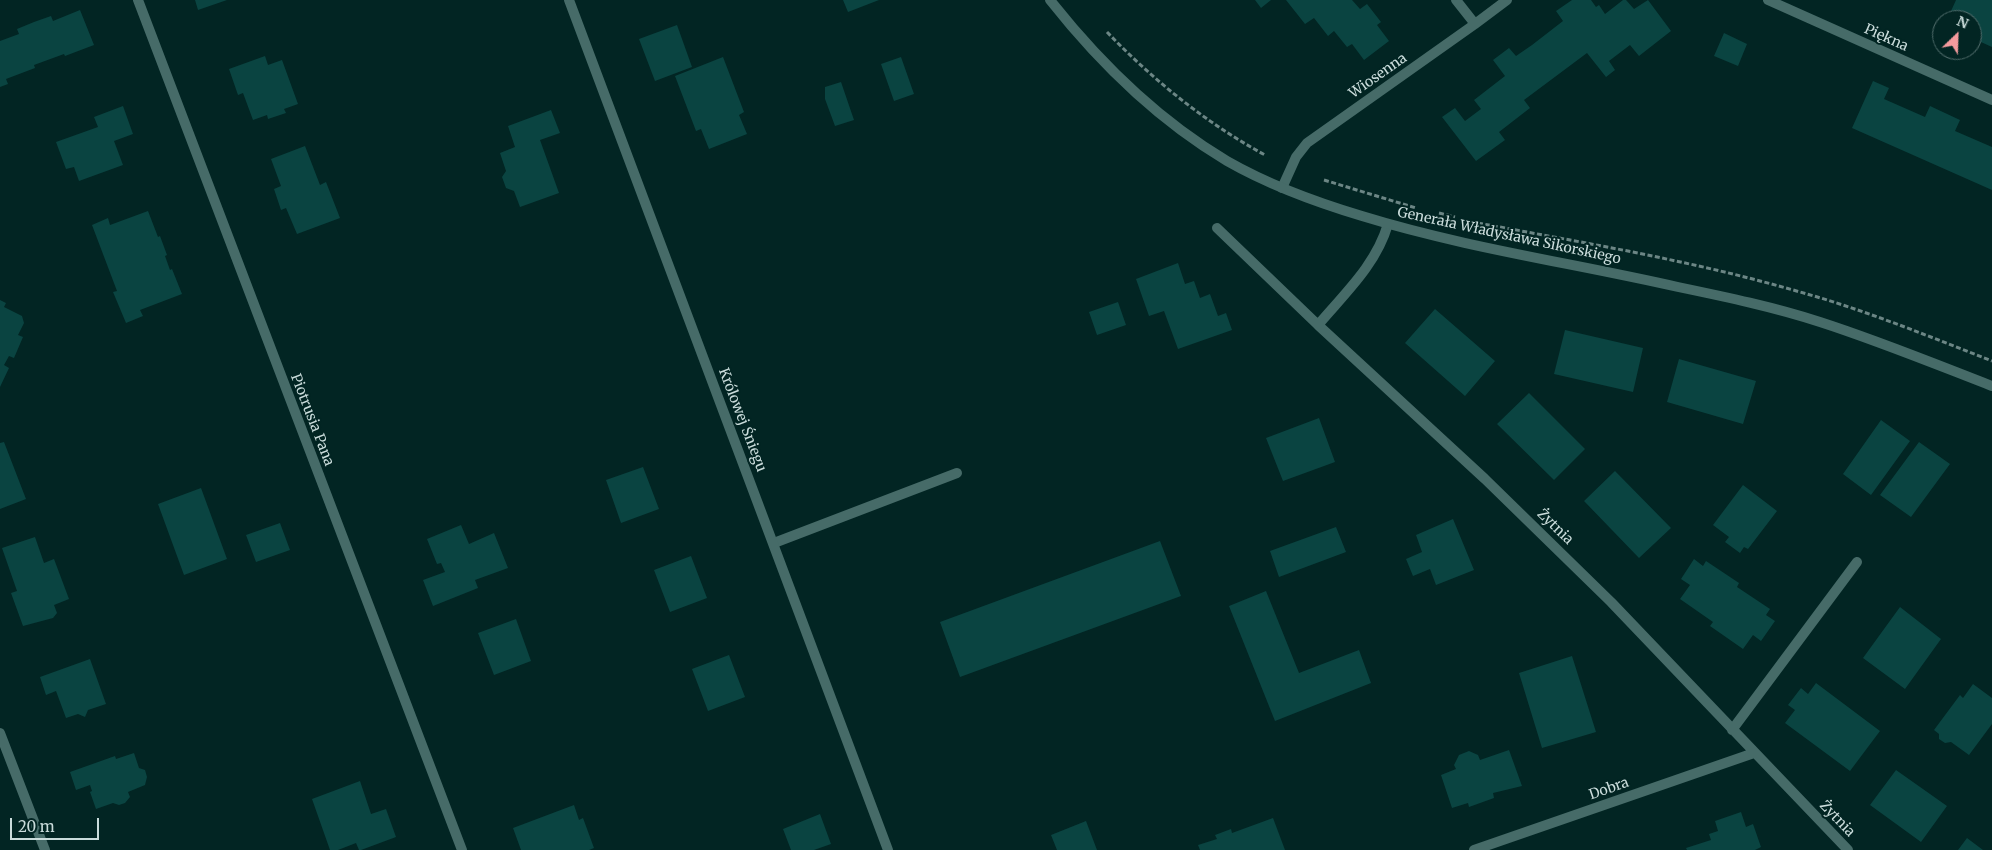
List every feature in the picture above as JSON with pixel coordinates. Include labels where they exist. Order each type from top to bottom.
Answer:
[{"type":"street","name":"Piotrusia Pana","points":[[138,0],[462,850]]},
{"type":"street","name":"Królowej Śniegu","points":[[569,0],[888,850]]},
{"type":"street","name":"Generała Władysława Sikorskiego","points":[[1050,0],[1093,50],[1156,109],[1202,145],[1226,160],[1282,188],[1388,224],[1455,241],[1679,287],[1791,314],[1899,350],[1992,386]]},
{"type":"street","points":[[1456,0],[1475,24]]},
{"type":"street","name":"Wiosenna","points":[[1282,188],[1296,157],[1307,143],[1507,0]]},
{"type":"street","name":"Piękna","points":[[1768,0],[1992,100]]},
{"type":"street","points":[[1318,325],[1367,268],[1380,246],[1388,224]]},
{"type":"street","name":"Żytnia","points":[[1217,228],[1318,325],[1486,479],[1611,602],[1848,850]]},
{"type":"street","points":[[774,543],[957,473]]},
{"type":"street","points":[[1732,730],[1857,562]]},
{"type":"street","points":[[0,732],[45,850]]},
{"type":"street","name":"Dobra","points":[[1474,850],[1754,753]]},
{"type":"path","points":[[1103,28],[1167,88],[1209,121],[1258,152]]},
{"type":"building","points":[[195,0],[227,0],[198,10]]},
{"type":"building","points":[[843,0],[879,0],[848,12]]},
{"type":"building","points":[[1255,0],[1271,0],[1261,8]]},
{"type":"building","points":[[1286,0],[1352,0],[1360,9],[1367,4],[1381,22],[1377,25],[1389,41],[1364,60],[1352,44],[1347,47],[1334,31],[1328,36],[1314,18],[1305,24]]},
{"type":"building","points":[[1572,0],[1591,0],[1596,7],[1599,5],[1605,14],[1623,0],[1626,0],[1634,9],[1648,0],[1671,31],[1639,56],[1630,45],[1609,61],[1615,70],[1606,77],[1587,53],[1524,100],[1530,108],[1499,132],[1505,140],[1476,161],[1442,117],[1455,108],[1465,121],[1481,109],[1474,100],[1505,76],[1493,60],[1509,48],[1516,56],[1532,45],[1563,21],[1556,11]]},
{"type":"building","points":[[1956,0],[1992,0],[1992,47],[1982,42],[1982,10],[1952,10]]},
{"type":"building","points":[[80,10],[94,45],[34,65],[35,68],[6,79],[8,84],[0,87],[0,41],[19,34],[17,29],[34,22],[51,16],[53,21]]},
{"type":"building","points":[[677,25],[692,67],[655,81],[639,39]]},
{"type":"building","points":[[1724,33],[1747,44],[1738,66],[1714,56]]},
{"type":"building","points":[[265,56],[268,65],[282,60],[298,104],[284,109],[286,113],[268,119],[267,115],[253,120],[243,93],[238,95],[229,69]]},
{"type":"building","points":[[723,57],[744,112],[739,115],[747,134],[709,149],[701,129],[696,131],[675,76]]},
{"type":"building","points":[[901,57],[914,94],[894,101],[881,64]]},
{"type":"building","points":[[1873,81],[1889,88],[1884,99],[1925,117],[1930,106],[1960,120],[1955,131],[1992,147],[1992,190],[1852,128]]},
{"type":"building","points":[[841,82],[854,120],[835,126],[825,99],[825,87]]},
{"type":"building","points":[[123,106],[133,134],[114,141],[123,165],[79,181],[74,167],[66,169],[56,142],[98,127],[94,117]]},
{"type":"building","points":[[551,110],[560,133],[540,140],[559,193],[520,207],[514,191],[506,188],[502,177],[506,171],[500,153],[515,147],[508,126]]},
{"type":"building","points":[[305,146],[320,185],[326,182],[340,218],[297,234],[286,208],[281,210],[274,189],[281,186],[271,159]]},
{"type":"building","points":[[148,211],[158,237],[160,236],[170,270],[172,269],[182,294],[140,310],[143,316],[126,323],[113,292],[117,291],[92,225],[108,218],[110,225]]},
{"type":"building","points":[[1178,263],[1185,284],[1194,281],[1200,298],[1210,294],[1218,316],[1226,313],[1232,330],[1178,349],[1164,311],[1149,316],[1136,279]]},
{"type":"building","points":[[0,300],[6,303],[4,307],[22,316],[24,323],[18,335],[23,337],[14,358],[9,356],[4,365],[9,368],[0,387]]},
{"type":"building","points":[[1118,302],[1126,325],[1097,335],[1089,312]]},
{"type":"building","points":[[1435,309],[1495,361],[1465,396],[1405,343]]},
{"type":"building","points":[[1565,330],[1643,348],[1633,392],[1554,374]]},
{"type":"building","points":[[1679,359],[1756,381],[1743,424],[1667,402]]},
{"type":"building","points":[[1529,393],[1585,449],[1554,480],[1497,424]]},
{"type":"building","points":[[1319,418],[1335,462],[1283,481],[1266,438]]},
{"type":"building","points":[[1881,420],[1910,441],[1871,495],[1843,474]]},
{"type":"building","points":[[4,442],[26,499],[0,509],[0,443]]},
{"type":"building","points":[[1919,442],[1950,464],[1911,517],[1880,495]]},
{"type":"building","points":[[643,467],[659,509],[621,523],[606,480]]},
{"type":"building","points":[[1615,471],[1671,528],[1639,558],[1584,501]]},
{"type":"building","points":[[1743,485],[1777,511],[1748,549],[1744,547],[1740,553],[1725,542],[1729,537],[1713,525]]},
{"type":"building","points":[[201,488],[227,559],[184,575],[158,504]]},
{"type":"building","points":[[1453,519],[1474,570],[1436,585],[1430,569],[1413,576],[1406,559],[1422,552],[1416,535]]},
{"type":"building","points":[[280,523],[290,550],[256,562],[246,535]]},
{"type":"building","points":[[461,525],[469,544],[494,533],[508,568],[475,580],[478,588],[433,606],[423,580],[445,572],[441,563],[437,564],[427,539]]},
{"type":"building","points":[[1336,527],[1346,552],[1279,577],[1270,551]]},
{"type":"building","points":[[35,537],[44,563],[54,559],[69,599],[54,605],[57,613],[53,618],[23,626],[11,593],[17,591],[2,548]]},
{"type":"building","points":[[1160,541],[1181,596],[960,677],[940,622]]},
{"type":"building","points":[[691,556],[707,598],[670,612],[654,570]]},
{"type":"building","points":[[1694,559],[1703,566],[1706,561],[1739,583],[1737,587],[1770,609],[1766,615],[1775,621],[1761,641],[1753,635],[1743,649],[1710,626],[1713,622],[1680,599],[1690,585],[1681,579]]},
{"type":"building","points":[[1266,591],[1299,673],[1359,650],[1371,683],[1275,721],[1229,606]]},
{"type":"building","points":[[1900,607],[1941,639],[1905,689],[1863,658]]},
{"type":"building","points":[[516,619],[531,661],[494,675],[478,633]]},
{"type":"building","points":[[729,655],[745,697],[708,711],[692,669]]},
{"type":"building","points":[[1572,656],[1596,732],[1542,748],[1519,673]]},
{"type":"building","points":[[90,659],[106,704],[88,710],[85,717],[78,714],[66,718],[56,691],[46,695],[40,677]]},
{"type":"building","points":[[1816,683],[1880,731],[1850,771],[1785,723],[1795,710],[1788,705],[1801,688],[1808,694]]},
{"type":"building","points":[[1973,684],[1992,698],[1992,724],[1969,755],[1951,742],[1945,743],[1939,739],[1939,734],[1934,730],[1960,695],[1963,698]]},
{"type":"building","points":[[1509,750],[1522,786],[1493,793],[1494,798],[1469,807],[1468,803],[1452,808],[1441,775],[1456,769],[1454,765],[1459,755],[1469,751],[1478,755],[1480,760]]},
{"type":"building","points":[[134,753],[139,768],[145,770],[147,777],[145,785],[128,792],[130,797],[125,803],[119,805],[113,803],[96,809],[90,792],[92,791],[90,785],[76,790],[70,772],[115,756],[116,759]]},
{"type":"building","points":[[1896,770],[1947,806],[1921,842],[1870,805]]},
{"type":"building","points":[[360,781],[371,814],[386,809],[396,837],[361,850],[359,850],[356,843],[338,850],[330,850],[312,799]]},
{"type":"building","points":[[574,805],[579,820],[583,818],[594,848],[589,850],[521,850],[513,828]]},
{"type":"building","points":[[1741,812],[1746,827],[1753,824],[1761,847],[1755,850],[1687,850],[1686,848],[1711,840],[1709,834],[1718,831],[1715,821]]},
{"type":"building","points":[[820,814],[831,844],[814,850],[791,850],[783,829]]},
{"type":"building","points":[[1273,818],[1285,850],[1200,850],[1198,845],[1217,839],[1215,835],[1231,829],[1232,833]]},
{"type":"building","points":[[1086,821],[1097,850],[1057,850],[1051,835]]},
{"type":"building","points":[[1967,838],[1983,850],[1958,850]]}]
